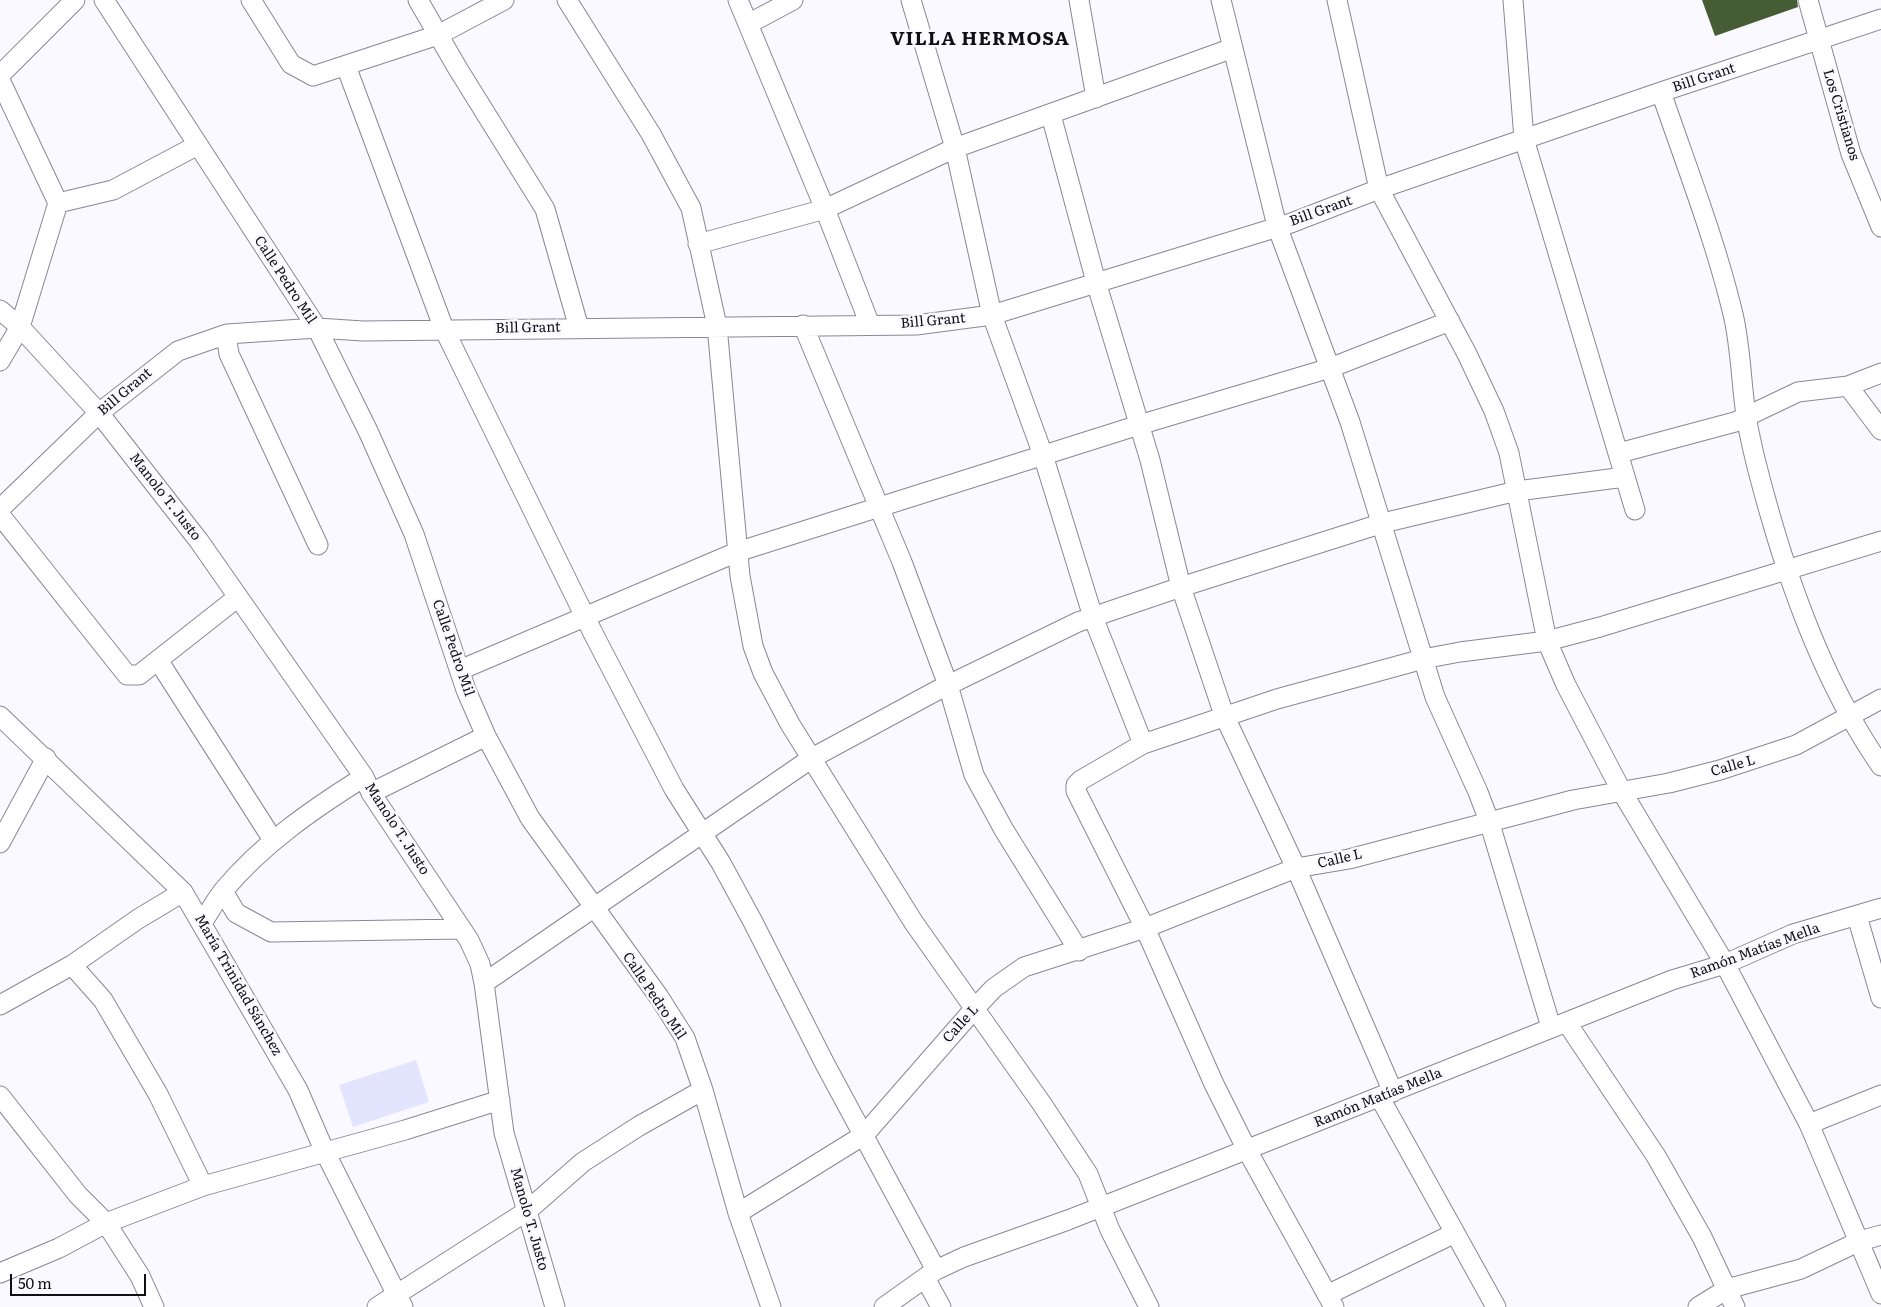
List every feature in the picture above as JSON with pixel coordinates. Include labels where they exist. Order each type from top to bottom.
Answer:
[{"type":"street","points":[[0,75],[75,0]]},
{"type":"street","name":"Calle Pedro Mil","points":[[104,0],[196,146],[317,328],[368,431],[414,534],[466,690],[486,736],[530,818],[685,1038],[703,1090],[738,1213],[771,1307]]},
{"type":"street","points":[[251,0],[291,64],[313,76],[438,35],[504,0]]},
{"type":"street","points":[[418,0],[545,209],[580,328]]},
{"type":"street","points":[[567,0],[651,134],[690,208],[717,326],[737,552],[753,646],[764,673],[790,724],[914,923],[975,1008],[1088,1174],[1110,1230],[1149,1307]]},
{"type":"street","points":[[738,0],[825,209],[870,325]]},
{"type":"street","points":[[748,24],[793,0]]},
{"type":"street","points":[[911,0],[956,148],[992,315],[1042,455],[1093,617],[1143,744]]},
{"type":"street","points":[[1079,0],[1096,98]]},
{"type":"street","points":[[1220,0],[1277,226],[1350,422],[1443,718],[1478,792],[1489,821],[1559,1025],[1656,1156],[1702,1237],[1735,1307]]},
{"type":"street","points":[[1337,0],[1379,189],[1450,321],[1494,411],[1509,453],[1547,641],[1566,685],[1622,792],[1725,964],[1808,1124],[1881,1294]]},
{"type":"street","points":[[1513,0],[1524,139],[1635,510]]},
{"type":"street","name":"Los Cristianos","points":[[1808,0],[1851,154],[1877,206],[1881,227]]},
{"type":"street","name":"Bill Grant","points":[[0,509],[99,413],[178,351],[226,335],[317,328],[363,331],[916,325],[992,315],[1277,226],[1818,38],[1881,19]]},
{"type":"street","points":[[698,244],[825,209],[956,148],[1232,48]]},
{"type":"street","points":[[346,66],[444,330],[674,789],[753,922],[788,993],[864,1135],[931,1274],[942,1307]]},
{"type":"street","points":[[0,80],[58,203],[20,327],[0,361]]},
{"type":"street","points":[[1661,92],[1722,271],[1737,339],[1746,415],[1760,477],[1786,571],[1820,654],[1850,716],[1881,766]]},
{"type":"street","points":[[1051,115],[1096,282],[1150,460],[1181,586],[1224,715],[1296,868],[1386,1095],[1496,1307]]},
{"type":"street","points":[[58,203],[113,190],[196,146]]},
{"type":"street","name":"Manolo T. Justo","points":[[0,310],[20,327],[99,413],[200,540],[367,785],[461,929],[480,964],[504,1133],[555,1307]]},
{"type":"street","points":[[460,670],[737,552],[1042,455],[1330,368],[1450,321]]},
{"type":"street","points":[[803,325],[879,506],[948,685],[974,775],[1004,830],[1079,951]]},
{"type":"street","points":[[226,335],[229,354],[318,546]]},
{"type":"street","points":[[1618,453],[1735,422],[1746,415],[1798,392],[1848,386],[1881,373]]},
{"type":"street","points":[[1848,386],[1881,430]]},
{"type":"street","points":[[484,984],[812,758],[948,685],[1093,617],[1181,586],[1383,523],[1517,491],[1625,477]]},
{"type":"street","points":[[0,515],[127,675],[140,675],[238,597]]},
{"type":"street","points":[[1456,1233],[1331,1301],[1247,1150],[1214,1084],[1145,928],[1076,791],[1076,785],[1081,780],[1143,744],[1224,715],[1423,659],[1460,652],[1547,641],[1881,541]]},
{"type":"street","points":[[158,660],[273,840]]},
{"type":"street","name":"Calle L","points":[[738,1213],[864,1135],[975,1008],[994,988],[1024,966],[1079,951],[1145,928],[1296,868],[1326,864],[1573,800],[1622,792],[1720,770],[1780,752],[1815,736],[1881,699]]},
{"type":"street","name":"María Trinidad Sánchez","points":[[0,716],[46,758],[183,892],[298,1090],[324,1150],[400,1302]]},
{"type":"street","points":[[202,923],[222,891],[273,840],[315,808],[486,736]]},
{"type":"street","points":[[0,843],[46,758]]},
{"type":"street","points":[[222,891],[236,913],[271,932],[461,929]]},
{"type":"street","points":[[0,1005],[72,965],[138,919],[183,892]]},
{"type":"street","name":"Ramón Matías Mella","points":[[884,1307],[931,1274],[964,1257],[1101,1207],[1472,1062],[1672,980],[1725,964],[1793,934],[1881,908]]},
{"type":"street","points":[[1857,916],[1881,998]]},
{"type":"street","points":[[72,965],[104,1000],[158,1094],[203,1186]]},
{"type":"street","points":[[377,1307],[400,1302],[527,1211],[583,1162],[639,1126],[703,1090]]},
{"type":"street","points":[[1808,1124],[1881,1095]]},
{"type":"street","points":[[0,1096],[78,1195],[106,1223],[140,1276],[154,1307]]},
{"type":"street","points":[[0,1273],[59,1248],[106,1223],[203,1186],[324,1150],[405,1130],[500,1100]]},
{"type":"street","points":[[1698,1307],[1727,1290],[1801,1268],[1860,1242],[1881,1235]]},
{"type":"shaded area","points":[[416,1060],[429,1102],[353,1127],[339,1085]]},
{"type":"building","points":[[1702,0],[1797,0],[1798,7],[1715,36]]},
{"type":"district","name":"VILLA HERMOSA","points":[[980,39]]}]
